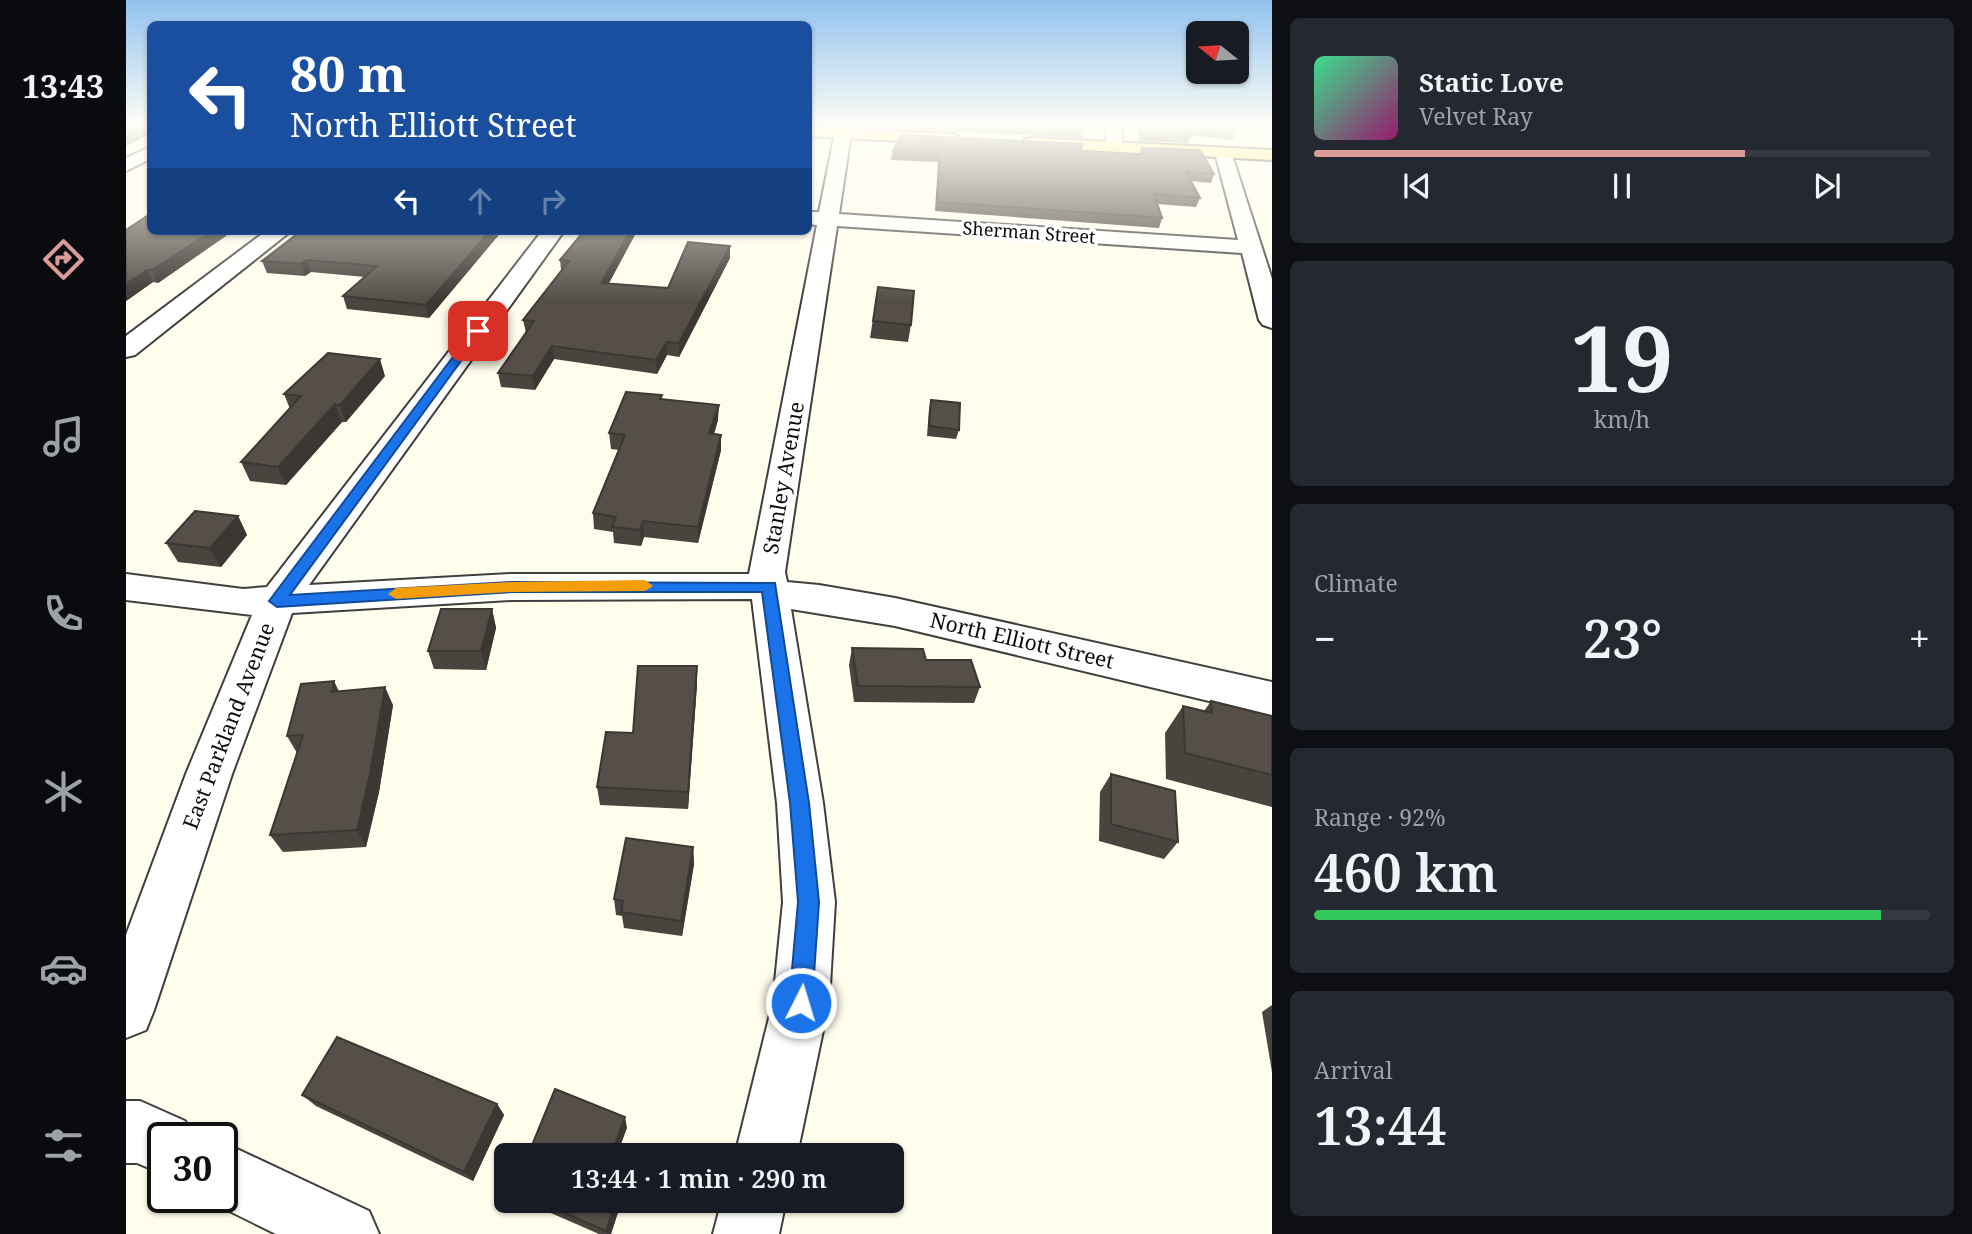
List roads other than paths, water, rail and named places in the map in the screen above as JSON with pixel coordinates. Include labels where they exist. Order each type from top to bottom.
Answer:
[{"type":"street","name":"Stanley Avenue","points":[[769,1143],[801,1003],[809,902],[800,803],[767,572],[819,219],[832,185]]},
{"type":"street","points":[[1233,185],[1250,247],[1266,279],[1272,320]]},
{"type":"street","name":"Sherman Street","points":[[819,219],[1250,247]]},
{"type":"street","points":[[126,349],[275,235]]},
{"type":"street","name":"East Parkland Avenue","points":[[126,1010],[209,774],[277,601],[550,235]]},
{"type":"street","name":"North Elliott Street","points":[[126,586],[243,602],[512,587],[770,590],[895,612],[1272,699]]},
{"type":"street","points":[[126,1132],[140,1132],[147,1135]]},
{"type":"street","points":[[238,1182],[346,1234]]},
{"type":"street","points":[[746,1234],[751,1213]]}]
